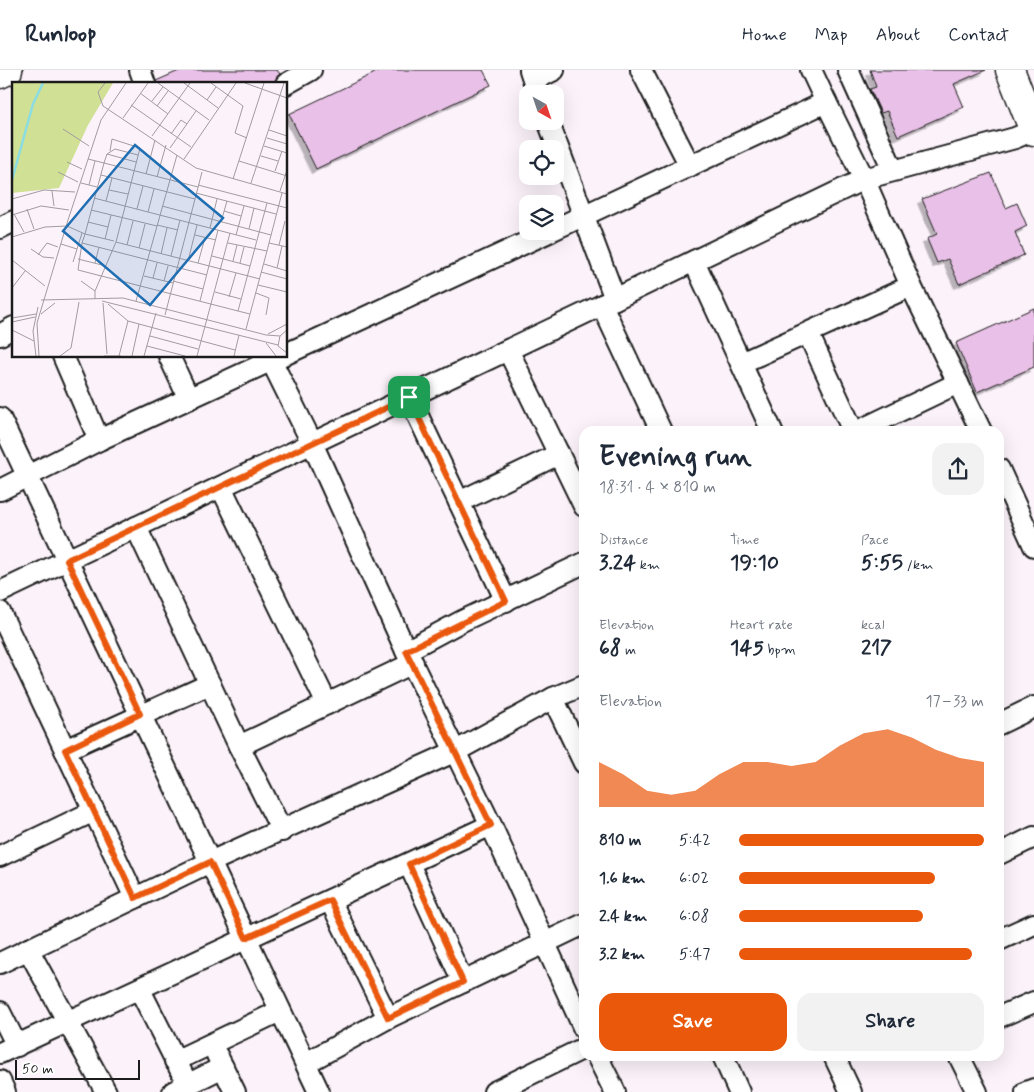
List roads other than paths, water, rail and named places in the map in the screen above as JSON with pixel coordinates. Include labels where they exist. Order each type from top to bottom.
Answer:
[{"type":"main road","points":[[0,74],[8,70]]},
{"type":"main road","points":[[1010,70],[1034,130]]},
{"type":"street","points":[[140,70],[144,82]]},
{"type":"street","points":[[288,83],[311,70]]},
{"type":"street","points":[[534,81],[554,70]]},
{"type":"street","points":[[641,70],[690,166]]},
{"type":"street","points":[[811,70],[864,179],[911,286],[979,426]]},
{"type":"street","points":[[848,70],[893,170]]},
{"type":"street","points":[[564,225],[826,102]]},
{"type":"street","points":[[551,130],[584,216],[608,302],[659,426]]},
{"type":"street","points":[[0,592],[864,179],[1015,138],[1034,130]]},
{"type":"street","points":[[0,228],[12,222]]},
{"type":"street","points":[[288,352],[531,240]]},
{"type":"street","points":[[694,261],[770,426]]},
{"type":"street","points":[[741,364],[911,286]]},
{"type":"street","points":[[0,335],[12,328]]},
{"type":"street","points":[[808,333],[852,426]]},
{"type":"street","points":[[508,350],[579,496]]},
{"type":"street","points":[[64,358],[99,440]]},
{"type":"street","points":[[171,358],[190,399]]},
{"type":"street","points":[[0,490],[99,440],[275,358]]},
{"type":"street","points":[[277,358],[312,443],[410,657],[491,825],[579,1018]]},
{"type":"street","points":[[868,426],[958,382]]},
{"type":"street","points":[[409,397],[506,601]]},
{"type":"street","points":[[0,418],[319,1092]]},
{"type":"street","points":[[459,502],[558,454]]},
{"type":"street","points":[[221,487],[327,704]]},
{"type":"street","points":[[1004,487],[1034,546]]},
{"type":"street","points":[[136,527],[239,746],[282,832]]},
{"type":"street","points":[[239,746],[327,704],[506,601],[579,565]]},
{"type":"street","points":[[0,612],[135,898]]},
{"type":"street","points":[[65,750],[140,714],[210,684]]},
{"type":"street","points":[[0,963],[210,862],[282,832],[456,751],[554,698],[579,687]]},
{"type":"street","points":[[554,698],[579,752]]},
{"type":"street","points":[[1004,722],[1034,707]]},
{"type":"street","points":[[2,849],[94,811]]},
{"type":"street","points":[[0,1012],[9,1050],[491,825]]},
{"type":"street","points":[[1004,852],[1034,837]]},
{"type":"street","points":[[409,864],[463,982]]},
{"type":"street","points":[[330,900],[388,1018]]},
{"type":"street","points":[[1004,938],[1034,924]]},
{"type":"street","points":[[306,1063],[388,1018],[579,926]]},
{"type":"street","points":[[28,949],[106,1092]]},
{"type":"street","points":[[140,990],[175,1061],[180,1088],[222,1067]]},
{"type":"street","points":[[1004,1015],[1034,1002]]},
{"type":"street","points":[[175,1061],[280,1011]]},
{"type":"street","points":[[212,1044],[234,1092]]},
{"type":"street","points":[[494,1092],[579,1050]]},
{"type":"street","points":[[600,1061],[615,1092]]},
{"type":"street","points":[[725,1061],[739,1092]]},
{"type":"street","points":[[836,1061],[851,1092]]},
{"type":"street","points":[[962,1061],[977,1092]]},
{"type":"street","points":[[0,1081],[5,1092]]},
{"type":"street","points":[[1026,1092],[1034,1089]]}]
